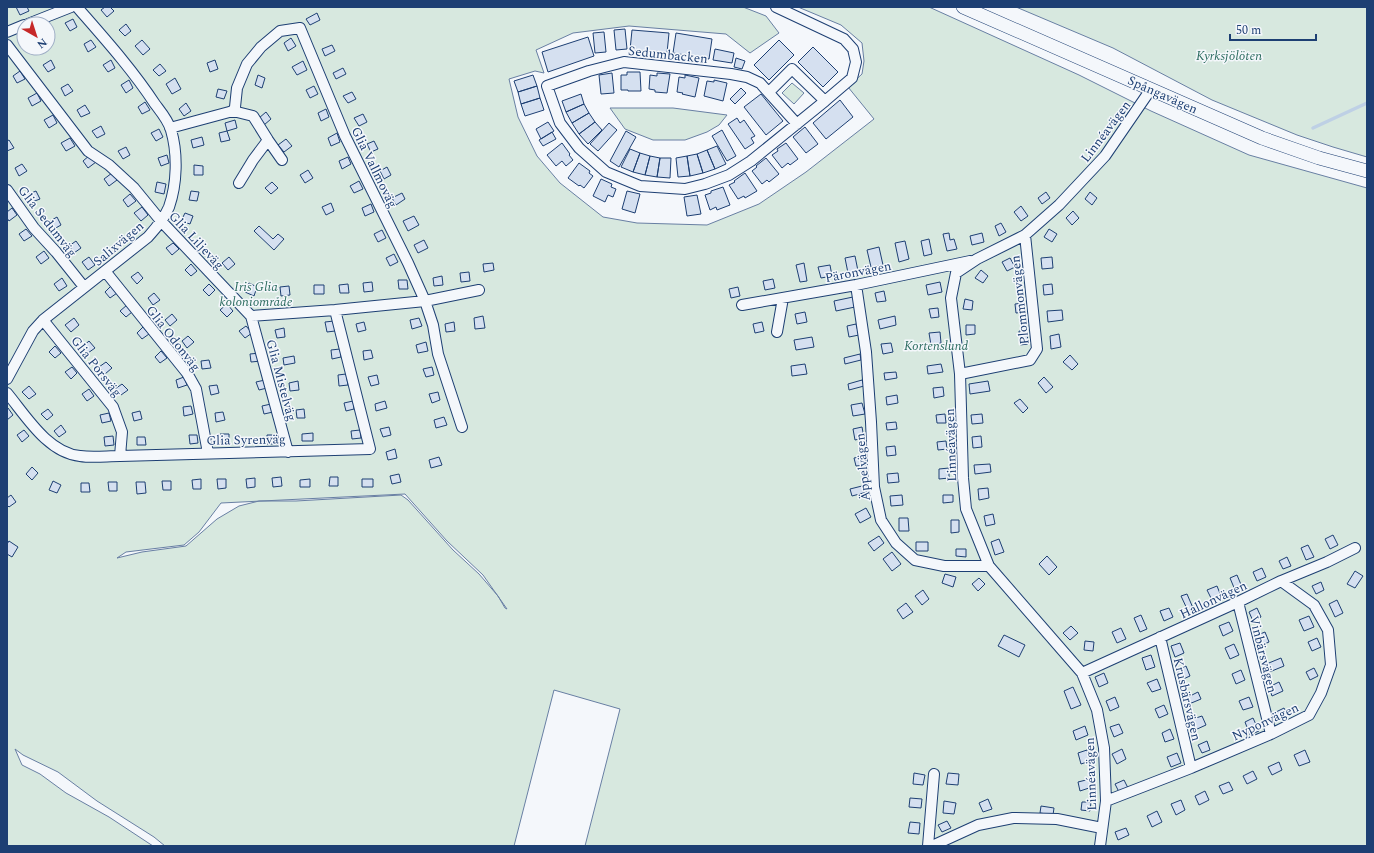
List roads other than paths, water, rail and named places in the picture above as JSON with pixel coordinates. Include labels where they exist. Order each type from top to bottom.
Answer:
[{"type":"street","points":[[48,16],[71,7]]},
{"type":"street","name":"Salixvägen","points":[[7,379],[33,331],[43,320],[148,237],[169,208],[176,168],[170,128],[153,100],[135,75],[77,7]]},
{"type":"street","name":"Sedumbacken","points":[[776,7],[844,39],[853,49],[856,62],[852,78],[825,101],[797,124],[751,161],[729,175],[705,184],[685,189],[640,186],[606,172],[579,148],[560,123],[547,86],[589,71],[624,62],[711,71],[747,77],[760,83],[797,124]]},
{"type":"street","name":"Spångavägen","points":[[963,7],[1262,138],[1319,158],[1367,172]]},
{"type":"street","name":"Glia Vallmoväg","points":[[233,111],[235,107],[237,88],[247,64],[261,47],[280,31],[300,28],[345,136],[408,263],[425,301],[433,325],[438,354],[462,427]]},
{"type":"street","name":"Glia Liljeväg","points":[[7,45],[88,151],[109,166],[134,188],[161,221],[251,316]]},
{"type":"street","points":[[769,92],[792,68],[825,101]]},
{"type":"street","name":"Linnéavägen","points":[[1100,846],[1106,801],[1104,748],[1098,710],[1082,673],[989,566],[966,509],[963,478],[960,374],[951,298],[956,273],[977,259],[1025,235],[1059,205],[1105,156],[1151,89]]},
{"type":"street","points":[[170,128],[233,111],[253,116],[282,160]]},
{"type":"street","points":[[240,183],[253,160],[268,140]]},
{"type":"street","name":"Glia Sedumväg","points":[[7,192],[34,228],[56,252],[84,287]]},
{"type":"street","name":"Plommonvägen","points":[[960,374],[1030,360],[1037,349],[1025,235]]},
{"type":"street","name":"Päronvägen","points":[[742,305],[856,285],[977,259]]},
{"type":"street","name":"Glia Odonväg","points":[[104,271],[187,373],[196,389],[208,453]]},
{"type":"street","name":"Äppelvägen","points":[[856,285],[866,352],[874,487],[881,520],[896,543],[915,560],[944,566],[989,566]]},
{"type":"street","points":[[251,316],[335,310],[425,301],[479,290]]},
{"type":"street","points":[[777,332],[783,298]]},
{"type":"street","name":"Glia Syrenväg","points":[[7,393],[44,438],[57,448],[79,456],[370,449],[335,310]]},
{"type":"street","name":"Glia Mistelväg","points":[[251,316],[288,452]]},
{"type":"street","name":"Glia Porsväg","points":[[43,320],[113,407],[122,432],[120,456]]},
{"type":"street","name":"Hallonvägen","points":[[1082,673],[1355,548]]},
{"type":"street","name":"Nyponvägen","points":[[1106,801],[1191,768],[1271,734],[1309,715],[1321,693],[1331,665],[1328,630],[1314,605],[1281,581]]},
{"type":"street","name":"Vinbärsvägen","points":[[1238,602],[1271,734]]},
{"type":"street","name":"Krusbärsvägen","points":[[1160,637],[1191,768]]},
{"type":"street","points":[[928,846],[934,774]]},
{"type":"street","points":[[932,846],[978,824],[1013,818],[1057,819],[1102,828]]},
{"type":"waterway","points":[[1313,128],[1367,103]]},
{"type":"park label","name":"Kyrksjölöten","points":[[1229,55]]},
{"type":"park label","name":"Iris Glia koloniområde","points":[[256,294]]},
{"type":"park label","name":"Kortenslund","points":[[936,345]]}]
